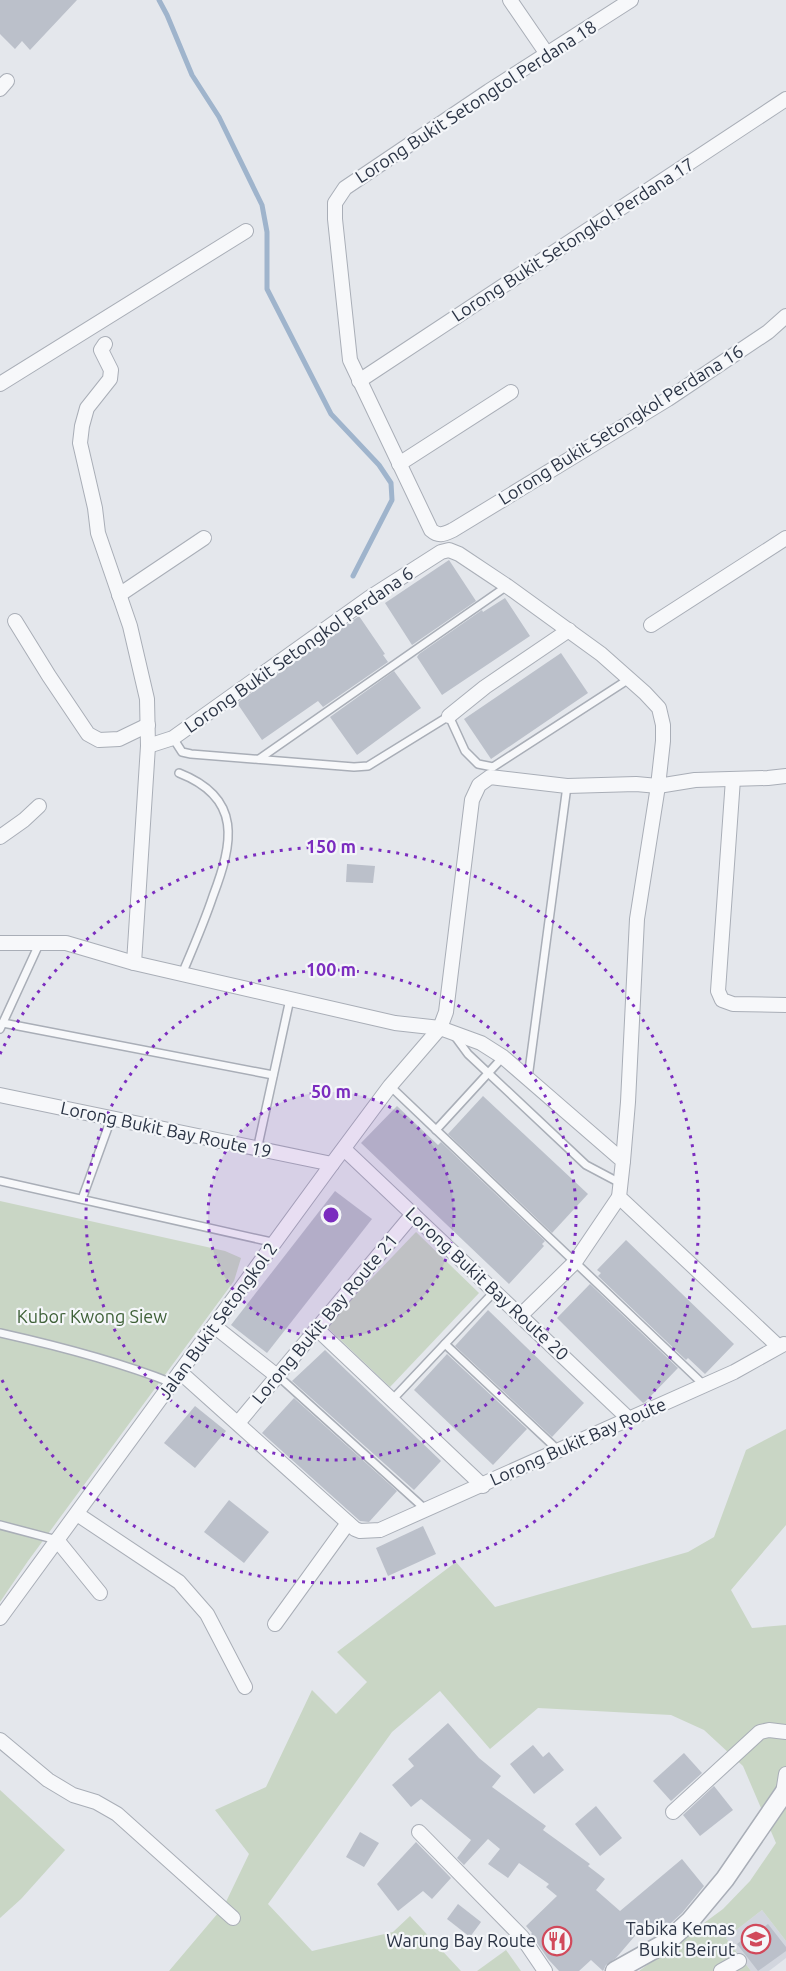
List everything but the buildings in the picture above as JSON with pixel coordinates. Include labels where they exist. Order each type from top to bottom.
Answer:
[{"type":"street","points":[[510,0],[547,54]]},
{"type":"street","name":"Lorong Bukit Setongtol Perdana 18","points":[[453,530],[443,535],[431,530],[350,360],[335,203],[345,188],[631,0]]},
{"type":"street","name":"Lorong Bukit Setongkol Perdana 17","points":[[359,381],[786,99]]},
{"type":"street","points":[[0,384],[246,231]]},
{"type":"street","name":"Lorong Bukit Setongkol Perdana 16","points":[[453,530],[668,399],[768,332],[786,316]]},
{"type":"street","points":[[105,344],[101,350],[111,370],[110,378],[87,408],[81,426],[80,443],[95,507],[98,532],[130,626],[145,686],[148,746],[134,963]]},
{"type":"street","points":[[399,464],[511,392]]},
{"type":"street","points":[[119,595],[204,538]]},
{"type":"street","points":[[651,625],[786,538]]},
{"type":"street","name":"Lorong Bukit Setongkol Perdana 6","points":[[148,746],[173,738],[369,598],[441,552],[448,550],[459,554],[507,586]]},
{"type":"street","points":[[507,586],[602,654],[629,678],[659,708],[663,725],[658,786],[637,919],[628,1102],[620,1190],[575,1262],[520,1316]]},
{"type":"street","points":[[15,621],[88,734],[99,740],[119,739],[148,725]]},
{"type":"street","points":[[449,716],[485,687],[569,630]]},
{"type":"street","points":[[447,1031],[446,1012],[472,800],[479,784],[490,777],[567,786],[636,784],[658,786],[695,780],[786,776]]},
{"type":"street","points":[[733,779],[718,991],[722,1000],[733,1004],[786,1005]]},
{"type":"street","points":[[0,837],[39,806]]},
{"type":"street","points":[[0,943],[66,944],[134,963],[395,1023],[447,1031],[481,1043],[503,1057],[623,1161]]},
{"type":"street","name":"Jalan Bukit Setongkol 2","points":[[0,1618],[390,1086],[447,1031]]},
{"type":"street","name":"Lorong Bukit Bay Route 19","points":[[0,1095],[332,1164]]},
{"type":"street","name":"Lorong Bukit Bay Route 20","points":[[344,1149],[629,1419]]},
{"type":"street","points":[[620,1190],[782,1345]]},
{"type":"street","name":"Lorong Bukit Bay Route 21","points":[[238,1423],[413,1214]]},
{"type":"street","points":[[214,1326],[278,1376]]},
{"type":"street","points":[[317,1329],[483,1486]]},
{"type":"street","name":"Lorong Bukit Bay Route","points":[[348,1523],[355,1529],[380,1530],[483,1486],[734,1372],[782,1345]]},
{"type":"street","points":[[176,1378],[238,1423],[348,1523],[275,1624]]},
{"type":"street","points":[[77,1514],[179,1582],[207,1614],[244,1687]]},
{"type":"street","points":[[57,1540],[100,1593]]},
{"type":"street","points":[[673,1812],[760,1732],[769,1730],[786,1732]]},
{"type":"street","points":[[0,1740],[48,1780],[73,1795],[96,1802],[117,1814],[232,1918]]},
{"type":"street","points":[[615,1971],[667,1942],[690,1921],[726,1879],[785,1792],[786,1774]]},
{"type":"street","points":[[419,1832],[522,1937],[545,1971]]},
{"type":"street","points":[[722,1971],[739,1961]]},
{"type":"lane","points":[[259,759],[507,586]]},
{"type":"lane","points":[[173,738],[182,752],[191,754],[354,767],[368,766],[449,716],[465,751],[478,764],[493,767],[629,678]]},
{"type":"lane","points":[[179,773],[212,791],[223,808],[229,831],[225,865],[182,974]]},
{"type":"lane","points":[[528,1078],[567,786]]},
{"type":"lane","points":[[40,942],[1,1026],[273,1075]]},
{"type":"lane","points":[[257,1150],[290,999]]},
{"type":"lane","points":[[447,1031],[468,1054],[586,1165],[620,1190]]},
{"type":"lane","points":[[436,1130],[503,1057]]},
{"type":"lane","points":[[390,1086],[704,1385]]},
{"type":"lane","points":[[82,1199],[111,1119]]},
{"type":"lane","points":[[0,1181],[276,1243]]},
{"type":"lane","points":[[392,1400],[494,1292]]},
{"type":"lane","points":[[0,1333],[176,1378]]},
{"type":"lane","points":[[445,1344],[559,1451]]},
{"type":"lane","points":[[278,1376],[425,1509]]},
{"type":"lane","points":[[0,1525],[57,1540]]},
{"type":"shaded area","name":"Tabika Kemas Bukit Beirut","points":[[762,1910],[786,1941],[786,1958],[769,1971],[751,1971],[726,1938]]},
{"type":"green space","name":"Kubor Kwong Siew","points":[[0,1201],[225,1251],[241,1258],[234,1281],[0,1602]]},
{"type":"green space","points":[[416,1232],[479,1293],[390,1387],[326,1326]]},
{"type":"green space","points":[[786,1429],[786,1525],[731,1590],[752,1628],[786,1625],[786,1941],[762,1910],[726,1938],[751,1971],[639,1971],[723,1909],[750,1881],[776,1843],[743,1766],[704,1730],[671,1715],[538,1708],[490,1749],[440,1691],[392,1732],[268,1904],[312,1951],[393,1932],[410,1916],[461,1971],[169,1971],[224,1906],[249,1854],[215,1810],[266,1787],[312,1690],[336,1714],[367,1682],[337,1652],[456,1562],[495,1607],[688,1552],[714,1537],[746,1450]]},
{"type":"green space","points":[[0,1790],[65,1850],[21,1899],[0,1918]]},
{"type":"green space","points":[[506,1950],[521,1971],[477,1971]]},
{"type":"waterway","points":[[159,0],[192,75],[219,117],[262,205],[267,232],[267,289],[331,414],[379,465],[391,483],[392,500],[353,576]]},
{"type":"place","name":"Tabika Kemas Bukit Beirut","points":[[756,1939]]},
{"type":"place","name":"Warung Bay Route","points":[[557,1941]]}]
